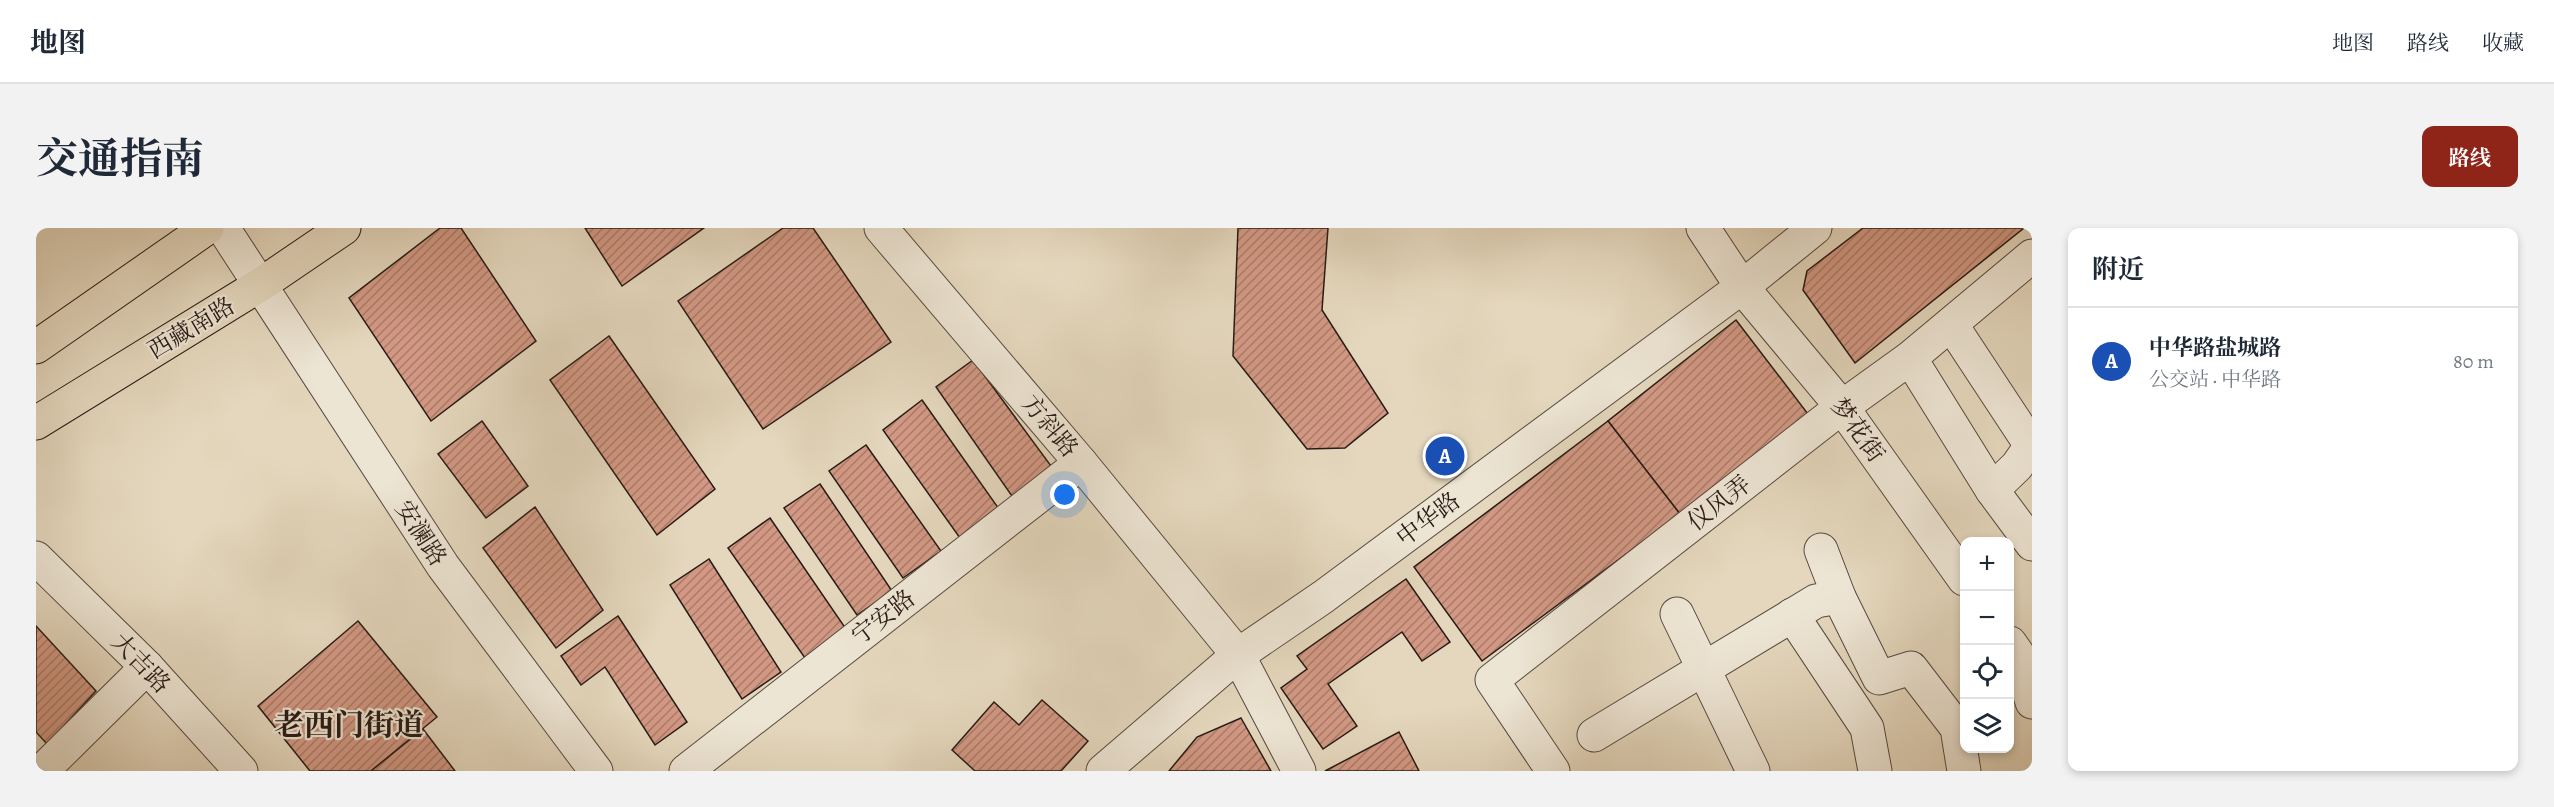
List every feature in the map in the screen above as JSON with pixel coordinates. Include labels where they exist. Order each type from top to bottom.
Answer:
[{"type":"main road","points":[[36,347],[207,228]]},
{"type":"main road","name":"西藏南路","points":[[36,423],[261,285],[344,228]]},
{"type":"street","name":"安澜路","points":[[223,228],[442,566],[596,771]]},
{"type":"street","name":"方斜路","points":[[881,228],[1081,463],[1238,655],[1299,771]]},
{"type":"street","name":"梦花街","points":[[1702,228],[1742,287],[1842,407],[1960,572]]},
{"type":"street","name":"中华路","points":[[1103,771],[1238,655],[1323,597],[1742,287],[1815,228]]},
{"type":"street","name":"仪风弄","points":[[1553,771],[1492,680],[1842,407],[1910,358],[2032,256]]},
{"type":"street","points":[[1951,324],[2032,447],[2017,466],[1992,490]]},
{"type":"street","points":[[1910,358],[1992,490],[2032,544]]},
{"type":"street","name":"宁安路","points":[[686,771],[1081,463]]},
{"type":"street","points":[[1821,550],[1839,597],[1880,678],[1911,668],[1957,728],[1964,771]]},
{"type":"street","name":"大吉路","points":[[36,558],[147,667],[241,771]]},
{"type":"street","points":[[1594,735],[1703,667],[1816,601],[1839,597]]},
{"type":"street","points":[[1677,614],[1754,771]]},
{"type":"street","points":[[1792,615],[1867,728],[1875,771]]},
{"type":"street","points":[[2020,645],[2032,702]]},
{"type":"street","points":[[42,771],[147,667]]},
{"type":"building","points":[[440,228],[461,228],[536,341],[431,421],[349,298]]},
{"type":"building","points":[[585,228],[704,228],[622,286]]},
{"type":"building","points":[[783,228],[813,228],[891,342],[763,429],[678,301]]},
{"type":"building","points":[[1238,228],[1328,228],[1322,310],[1388,413],[1345,448],[1307,449],[1233,356]]},
{"type":"building","points":[[1863,228],[2024,228],[1855,363],[1803,290],[1807,271]]},
{"type":"building","points":[[1736,320],[1808,414],[1680,514],[1608,421]]},
{"type":"building","points":[[609,336],[715,489],[657,535],[550,380]]},
{"type":"building","points":[[973,360],[1054,470],[1014,499],[936,387]]},
{"type":"building","points":[[922,400],[999,509],[960,538],[883,430]]},
{"type":"building","points":[[482,421],[528,486],[486,518],[438,454]]},
{"type":"building","points":[[1608,421],[1680,514],[1482,661],[1414,567]]},
{"type":"building","points":[[866,445],[941,551],[903,578],[829,471]]},
{"type":"building","points":[[820,484],[892,591],[857,615],[784,508]]},
{"type":"building","points":[[535,507],[603,610],[556,648],[483,548]]},
{"type":"building","points":[[770,518],[846,629],[805,658],[728,548]]},
{"type":"building","points":[[709,559],[781,672],[742,699],[670,585]]},
{"type":"building","points":[[1406,579],[1450,642],[1422,661],[1402,632],[1328,684],[1357,726],[1323,749],[1281,688],[1307,669],[1297,656]]},
{"type":"building","points":[[618,616],[687,722],[655,745],[605,667],[581,685],[561,656]]},
{"type":"building","points":[[358,621],[437,717],[371,771],[310,771],[258,706]]},
{"type":"building","points":[[36,626],[96,691],[47,744],[36,732]]},
{"type":"building","points":[[1042,700],[1088,741],[1061,771],[975,771],[952,750],[994,702],[1019,725]]},
{"type":"building","points":[[1241,718],[1271,771],[1169,771],[1197,737]]},
{"type":"building","points":[[423,729],[455,771],[371,771]]},
{"type":"building","points":[[1399,732],[1419,771],[1325,771]]},
{"type":"place","name":"中华路盐城路","points":[[1445,456]]},
{"type":"district","name":"老西门街道","points":[[349,725]]}]
